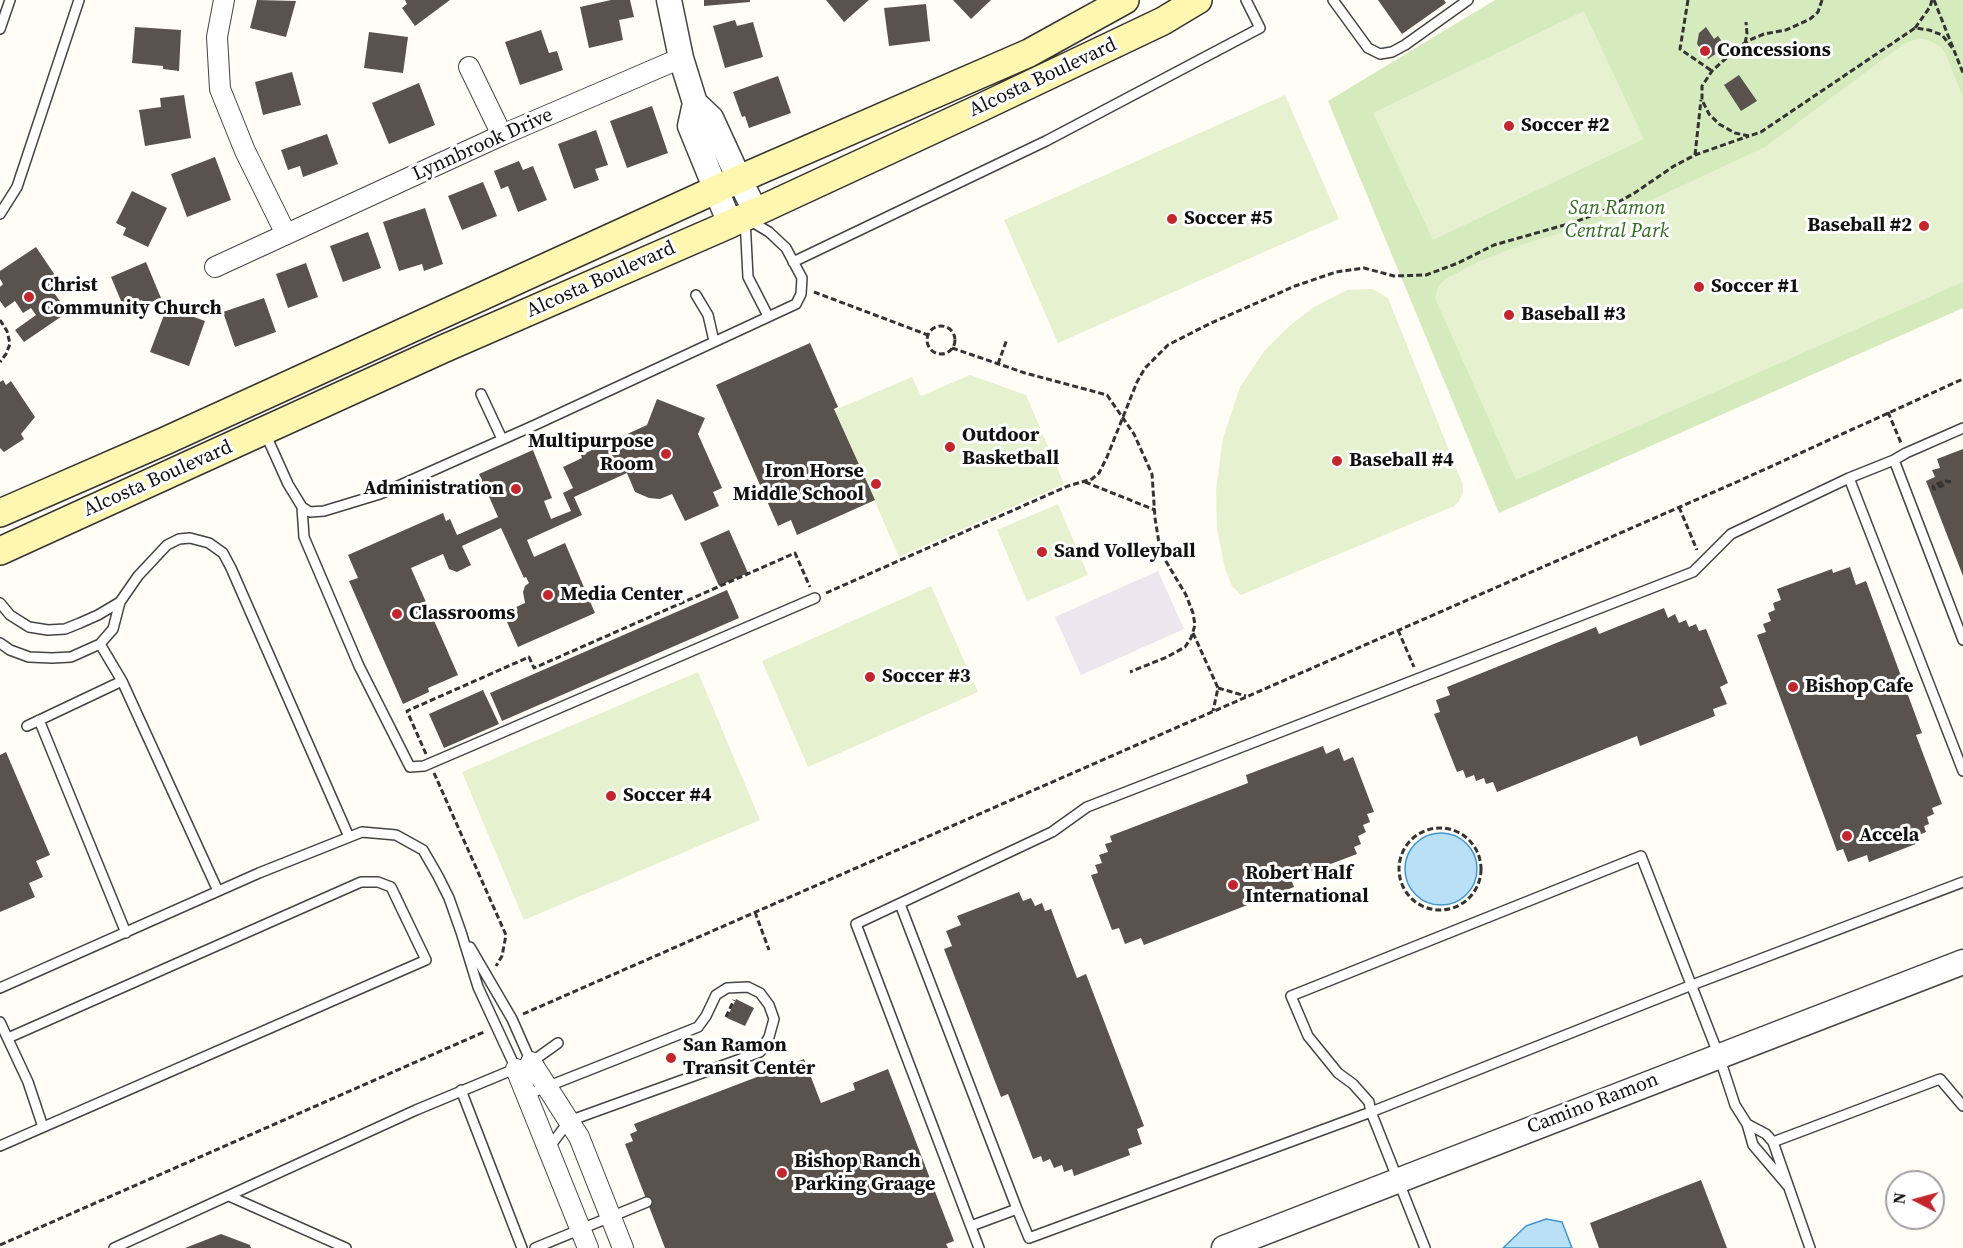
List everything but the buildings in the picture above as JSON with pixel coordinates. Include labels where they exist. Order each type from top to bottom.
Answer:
[{"type":"main road","name":"Alcosta Boulevard","points":[[0,513],[176,436],[727,184],[1029,53],[1125,0]]},
{"type":"main road","name":"Alcosta Boulevard","points":[[0,551],[443,349],[744,218],[1153,26],[1198,0]]},
{"type":"street","points":[[224,0],[217,37],[220,89],[245,151],[286,234]]},
{"type":"street","points":[[669,0],[681,58],[695,103],[711,118],[727,184],[744,218]]},
{"type":"street","name":"Lynnbrook Drive","points":[[215,267],[502,135],[681,58]]},
{"type":"street","points":[[469,67],[502,135]]},
{"type":"street","name":"Camino Ramon","points":[[1224,1248],[1963,962]]},
{"type":"street","points":[[524,1065],[547,1087],[579,1137],[623,1248]]},
{"type":"street","points":[[524,1065],[526,1095],[588,1248]]},
{"type":"lane","points":[[0,29],[10,0]]},
{"type":"lane","points":[[0,214],[17,187],[79,0]]},
{"type":"lane","points":[[793,262],[1046,141],[1260,28],[1246,0]]},
{"type":"lane","points":[[1333,0],[1368,48],[1380,54],[1392,52],[1406,45],[1467,0]]},
{"type":"lane","points":[[264,431],[288,484],[302,507],[310,512],[324,511],[363,500],[502,440],[796,304],[801,294],[802,278],[786,248],[769,232],[744,218]]},
{"type":"lane","points":[[744,218],[748,277],[768,316]]},
{"type":"lane","points":[[696,295],[708,315],[714,341]]},
{"type":"lane","points":[[481,394],[502,440]]},
{"type":"lane","points":[[979,1248],[856,924],[1052,832],[1087,807],[1693,572],[1731,534],[1849,478],[1963,428]]},
{"type":"lane","points":[[1894,460],[1963,640]]},
{"type":"lane","points":[[1849,478],[1963,771]]},
{"type":"lane","points":[[302,507],[304,537],[359,666],[410,767],[424,766],[815,598]]},
{"type":"lane","points":[[0,643],[5,650],[28,657],[52,658],[71,657],[100,644],[112,629],[120,602],[138,576],[167,544],[189,538],[210,543],[223,553],[349,837]]},
{"type":"lane","points":[[0,603],[10,615],[29,627],[48,630],[65,629],[98,615],[120,602]]},
{"type":"lane","points":[[100,644],[122,681],[218,891]]},
{"type":"lane","points":[[27,726],[122,681]]},
{"type":"lane","points":[[39,720],[126,933]]},
{"type":"lane","points":[[0,988],[218,891],[349,837],[362,832],[396,835],[423,850],[449,898],[478,987],[496,1027],[524,1065]]},
{"type":"lane","points":[[1425,1248],[1369,1102],[1332,1066],[1308,1036],[1291,996],[1641,856],[1719,1056],[1735,1105],[1747,1124],[1753,1145],[1788,1186]]},
{"type":"lane","points":[[0,1146],[426,960],[391,887],[378,882],[361,882],[8,1038]]},
{"type":"lane","points":[[900,904],[1029,1238],[1371,1112],[1692,985],[1963,882]]},
{"type":"lane","points":[[461,932],[512,1019],[524,1065]]},
{"type":"lane","points":[[526,1095],[698,1026],[706,1016],[716,995],[727,988],[748,987],[760,993],[769,1005],[774,1019],[769,1037],[760,1052],[569,1121],[548,1149]]},
{"type":"lane","points":[[0,1022],[28,1082],[43,1127]]},
{"type":"lane","points":[[114,1248],[461,1090],[524,1065],[558,1043]]},
{"type":"lane","points":[[1773,1142],[1940,1079],[1963,1106]]},
{"type":"lane","points":[[461,1090],[522,1248]]},
{"type":"lane","points":[[1747,1124],[1766,1134],[1773,1142],[1810,1248]]},
{"type":"lane","points":[[229,1196],[346,1248]]},
{"type":"lane","points":[[535,1248],[647,1202]]},
{"type":"lane","points":[[972,1226],[1017,1209]]},
{"type":"path","points":[[1688,0],[1680,49],[1712,71]]},
{"type":"path","points":[[1695,155],[1702,86],[1712,71],[1745,43],[1764,34],[1786,30],[1810,19],[1818,12],[1822,0]]},
{"type":"path","points":[[1068,486],[1085,482],[1100,473],[1137,382],[1156,356],[1168,345],[1295,286],[1336,272],[1364,268],[1394,276],[1426,275],[1458,263],[1494,245],[1575,222],[1603,211],[1695,155],[1761,132],[1915,28],[1933,0]]},
{"type":"path","points":[[1933,0],[1963,73]]},
{"type":"path","points":[[1745,43],[1746,22]]},
{"type":"path","points":[[1915,28],[1942,35],[1954,50]]},
{"type":"path","points":[[1702,86],[1702,100],[1708,114],[1719,124],[1735,133],[1749,136]]},
{"type":"path","points":[[801,287],[928,335]]},
{"type":"path","points":[[0,320],[7,331],[10,344],[0,362]]},
{"type":"path","points":[[952,348],[954,336],[946,327],[933,328],[928,335],[928,344],[934,351],[943,353],[952,348],[1025,373],[1107,394],[1124,416],[1152,474],[1159,543],[1164,558],[1186,595],[1195,625],[1185,647],[1130,672]]},
{"type":"path","points":[[998,364],[1007,339]]},
{"type":"path","points":[[512,1019],[1679,507],[1963,379]]},
{"type":"path","points":[[1888,412],[1906,453]]},
{"type":"path","points":[[1944,485],[1934,489],[1933,486],[1944,481],[1954,482]]},
{"type":"path","points":[[1085,482],[1155,510]]},
{"type":"path","points":[[1679,507],[1702,562]]},
{"type":"path","points":[[1398,630],[1419,679]]},
{"type":"path","points":[[1193,632],[1218,688],[1212,712]]},
{"type":"path","points":[[1218,688],[1248,696]]},
{"type":"path","points":[[1434,829],[1446,829],[1459,833],[1469,840],[1476,850],[1481,869],[1477,887],[1469,898],[1450,909],[1438,910],[1417,903],[1408,895],[1402,885],[1400,874],[1404,851],[1412,841],[1422,833],[1434,829]]},
{"type":"path","points":[[754,912],[769,950]]},
{"type":"path","points":[[726,1017],[737,994]]},
{"type":"path","points":[[0,1245],[496,1027]]},
{"type":"shaded area","points":[[1158,571],[1184,629],[1081,675],[1055,617]]},
{"type":"green space","name":"San Ramon Central Park","points":[[1495,0],[1963,0],[1963,308],[1499,513],[1328,101]]},
{"type":"green space","name":"Soccer #2","points":[[1584,11],[1644,139],[1433,240],[1373,113]]},
{"type":"green space","points":[[1921,39],[1941,47],[1963,97],[1963,282],[1516,480],[1435,298],[1438,287],[1445,279],[1478,262],[1524,244],[1615,217],[1765,147],[1901,46]]},
{"type":"green space","name":"Soccer #5","points":[[1285,95],[1339,219],[1058,343],[1004,220]]},
{"type":"green space","name":"Baseball #4","points":[[1373,289],[1388,298],[1463,485],[1463,493],[1454,506],[1241,595],[1232,586],[1225,569],[1217,529],[1216,490],[1223,438],[1240,387],[1265,350],[1288,327],[1314,307],[1347,290]]},
{"type":"green space","name":"Outdoor Basketball","points":[[970,375],[1026,395],[1064,484],[899,557],[835,410],[912,377],[921,396]]},
{"type":"green space","name":"Sand Volleyball","points":[[1058,504],[1088,575],[1027,601],[997,530]]},
{"type":"green space","name":"Soccer #3","points":[[931,586],[978,692],[808,767],[762,661]]},
{"type":"green space","name":"Soccer #4","points":[[698,672],[760,820],[524,920],[462,772]]},
{"type":"water","points":[[1441,833],[1461,839],[1471,849],[1477,869],[1471,889],[1461,899],[1441,905],[1421,899],[1411,889],[1405,869],[1411,849],[1421,839]]},
{"type":"water","points":[[1546,1219],[1562,1222],[1572,1248],[1503,1248],[1526,1226]]},
{"type":"place","name":"Concessions","points":[[1705,51]]},
{"type":"place","name":"Soccer #2","points":[[1509,126]]},
{"type":"place","name":"Soccer #5","points":[[1172,219]]},
{"type":"place","name":"Baseball #2","points":[[1924,226]]},
{"type":"place","name":"Soccer #1","points":[[1699,287]]},
{"type":"place","name":"Christ Community Church","points":[[29,297]]},
{"type":"place","name":"Baseball #3","points":[[1509,315]]},
{"type":"place","name":"Outdoor Basketball","points":[[950,447]]},
{"type":"place","name":"Multipurpose Room","points":[[666,454]]},
{"type":"place","name":"Baseball #4","points":[[1337,461]]},
{"type":"place","name":"Iron Horse Middle School","points":[[876,484]]},
{"type":"place","name":"Administration","points":[[516,489]]},
{"type":"place","name":"Sand Volleyball","points":[[1042,552]]},
{"type":"place","name":"Media Center","points":[[548,595]]},
{"type":"place","name":"Classrooms","points":[[397,614]]},
{"type":"place","name":"Soccer #3","points":[[870,677]]},
{"type":"place","name":"Bishop Cafe","points":[[1793,687]]},
{"type":"place","name":"Soccer #4","points":[[611,796]]},
{"type":"place","name":"Accela","points":[[1847,836]]},
{"type":"place","name":"Robert Half International","points":[[1233,885]]},
{"type":"place","name":"San Ramon Transit Center","points":[[671,1058]]},
{"type":"place","name":"Bishop Ranch Parking Graage","points":[[782,1173]]}]
